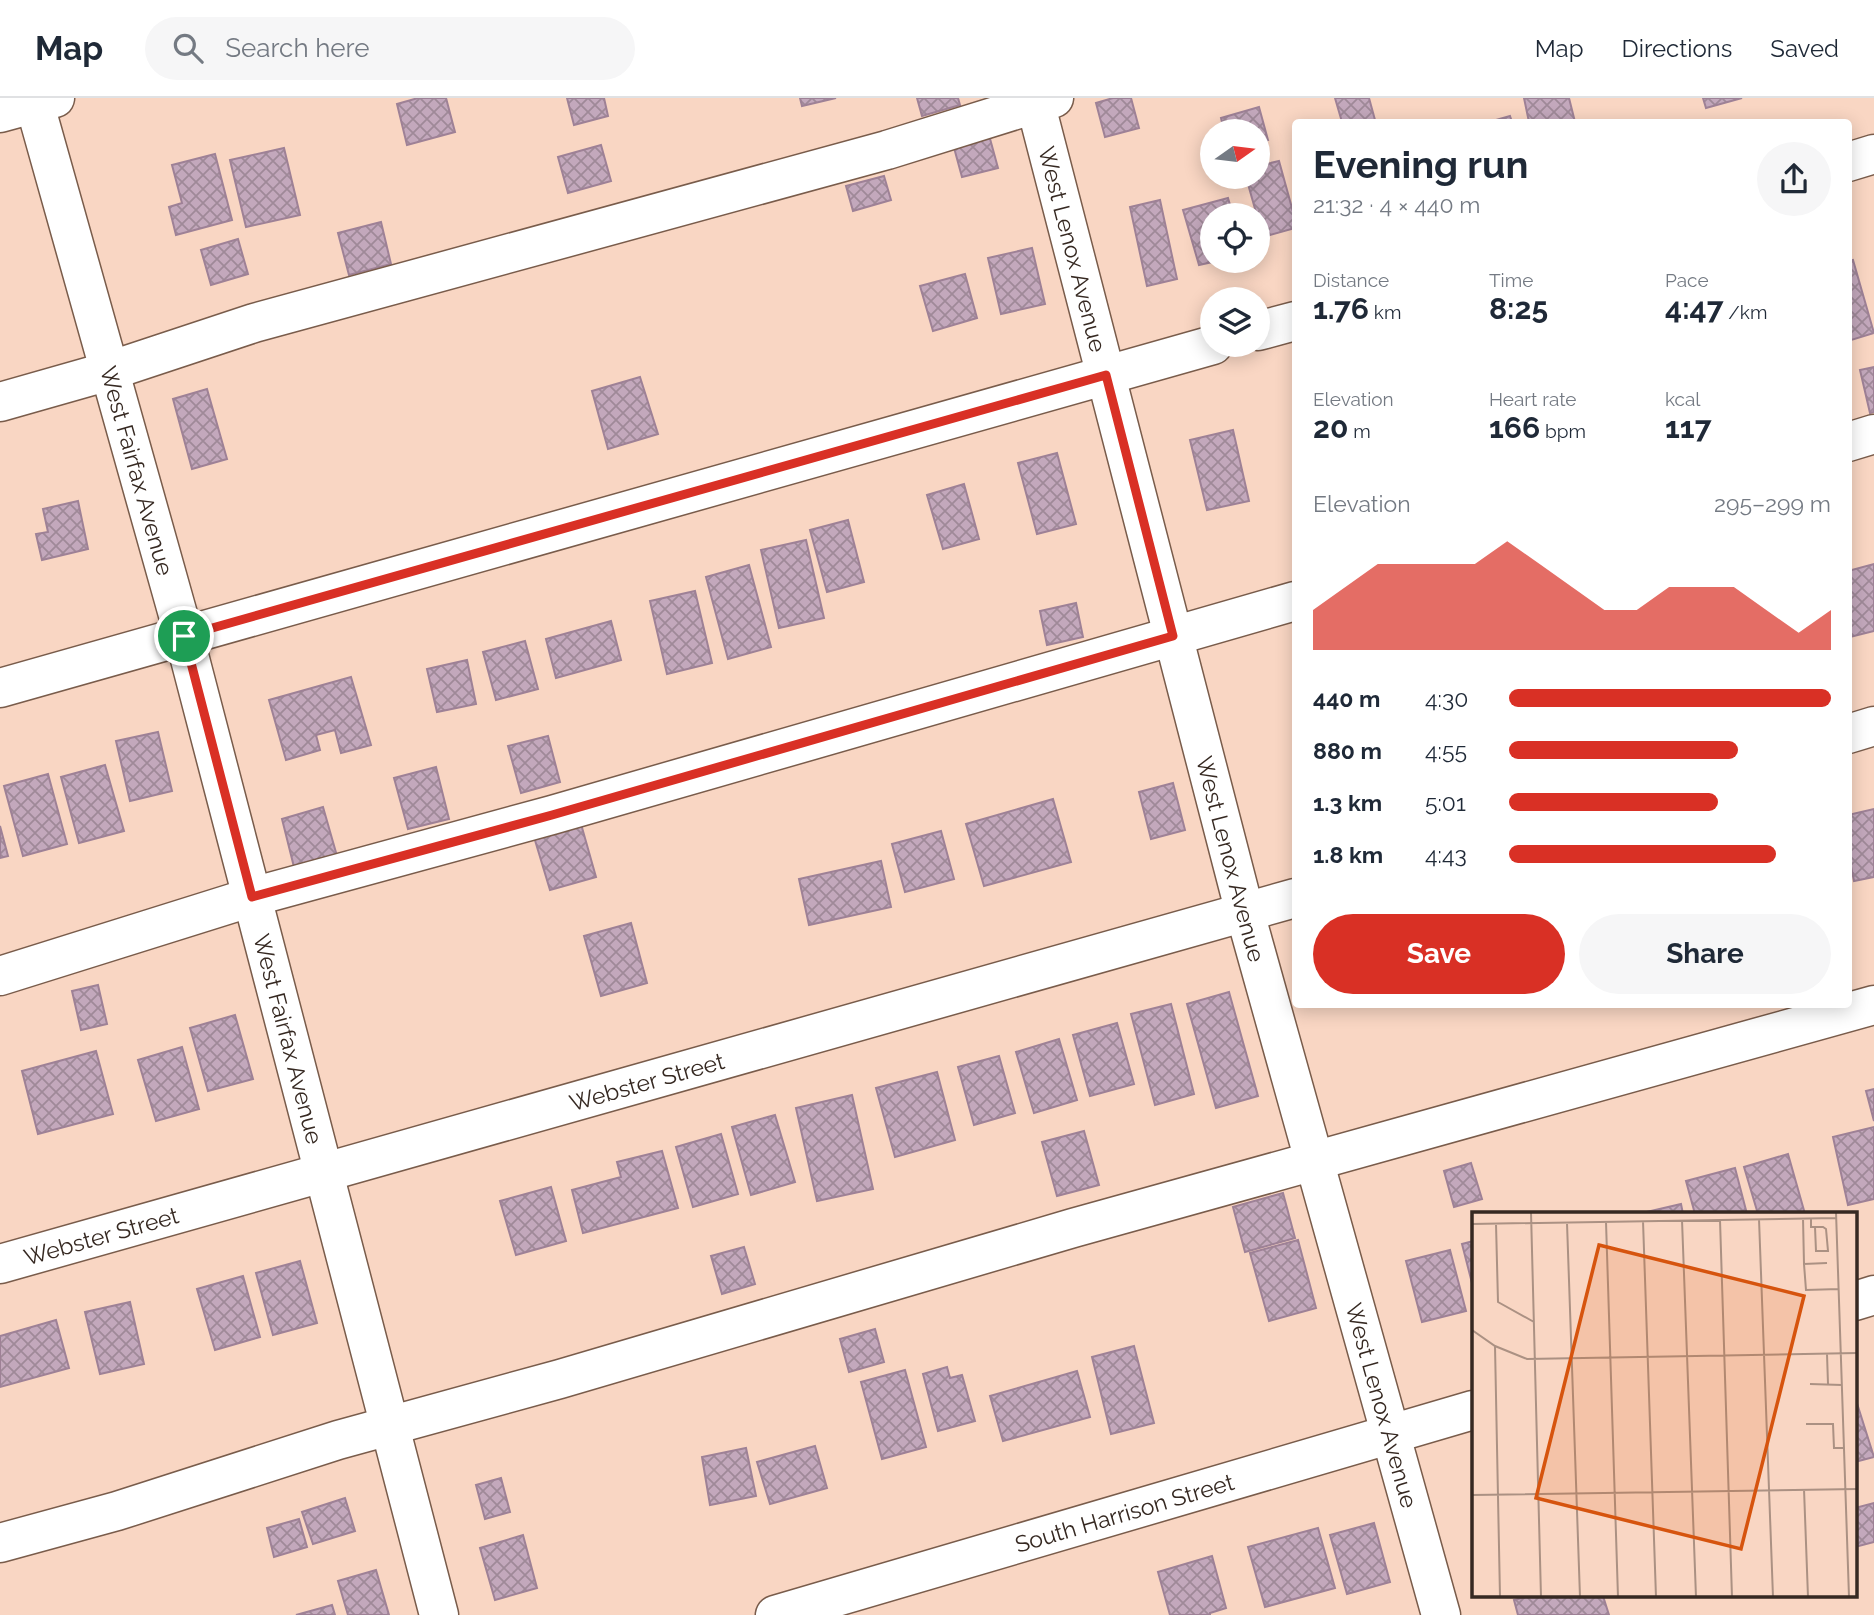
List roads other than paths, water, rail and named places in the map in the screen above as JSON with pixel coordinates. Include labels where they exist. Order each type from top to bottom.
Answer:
[{"type":"street","points":[[0,402],[109,371],[254,323],[887,150],[1041,100]]},
{"type":"street","name":"West Lenox Avenue","points":[[1041,100],[1106,375],[1245,913],[1441,1615]]},
{"type":"street","name":"West Fairfax Avenue","points":[[30,103],[184,636],[439,1615]]},
{"type":"street","points":[[1852,161],[1874,154]]},
{"type":"street","points":[[1270,328],[1292,322]]},
{"type":"street","points":[[0,688],[1200,349]]},
{"type":"street","points":[[1852,441],[1874,434]]},
{"type":"street","points":[[0,976],[252,897],[565,811],[1292,602]]},
{"type":"street","points":[[1852,733],[1874,726]]},
{"type":"street","name":"Webster Street","points":[[0,1264],[1292,899]]},
{"type":"street","points":[[0,1543],[117,1511],[338,1440],[1073,1228],[1874,1005]]},
{"type":"street","points":[[1856,1301],[1874,1295]]},
{"type":"street","name":"South Harrison Street","points":[[775,1615],[1472,1410]]}]
